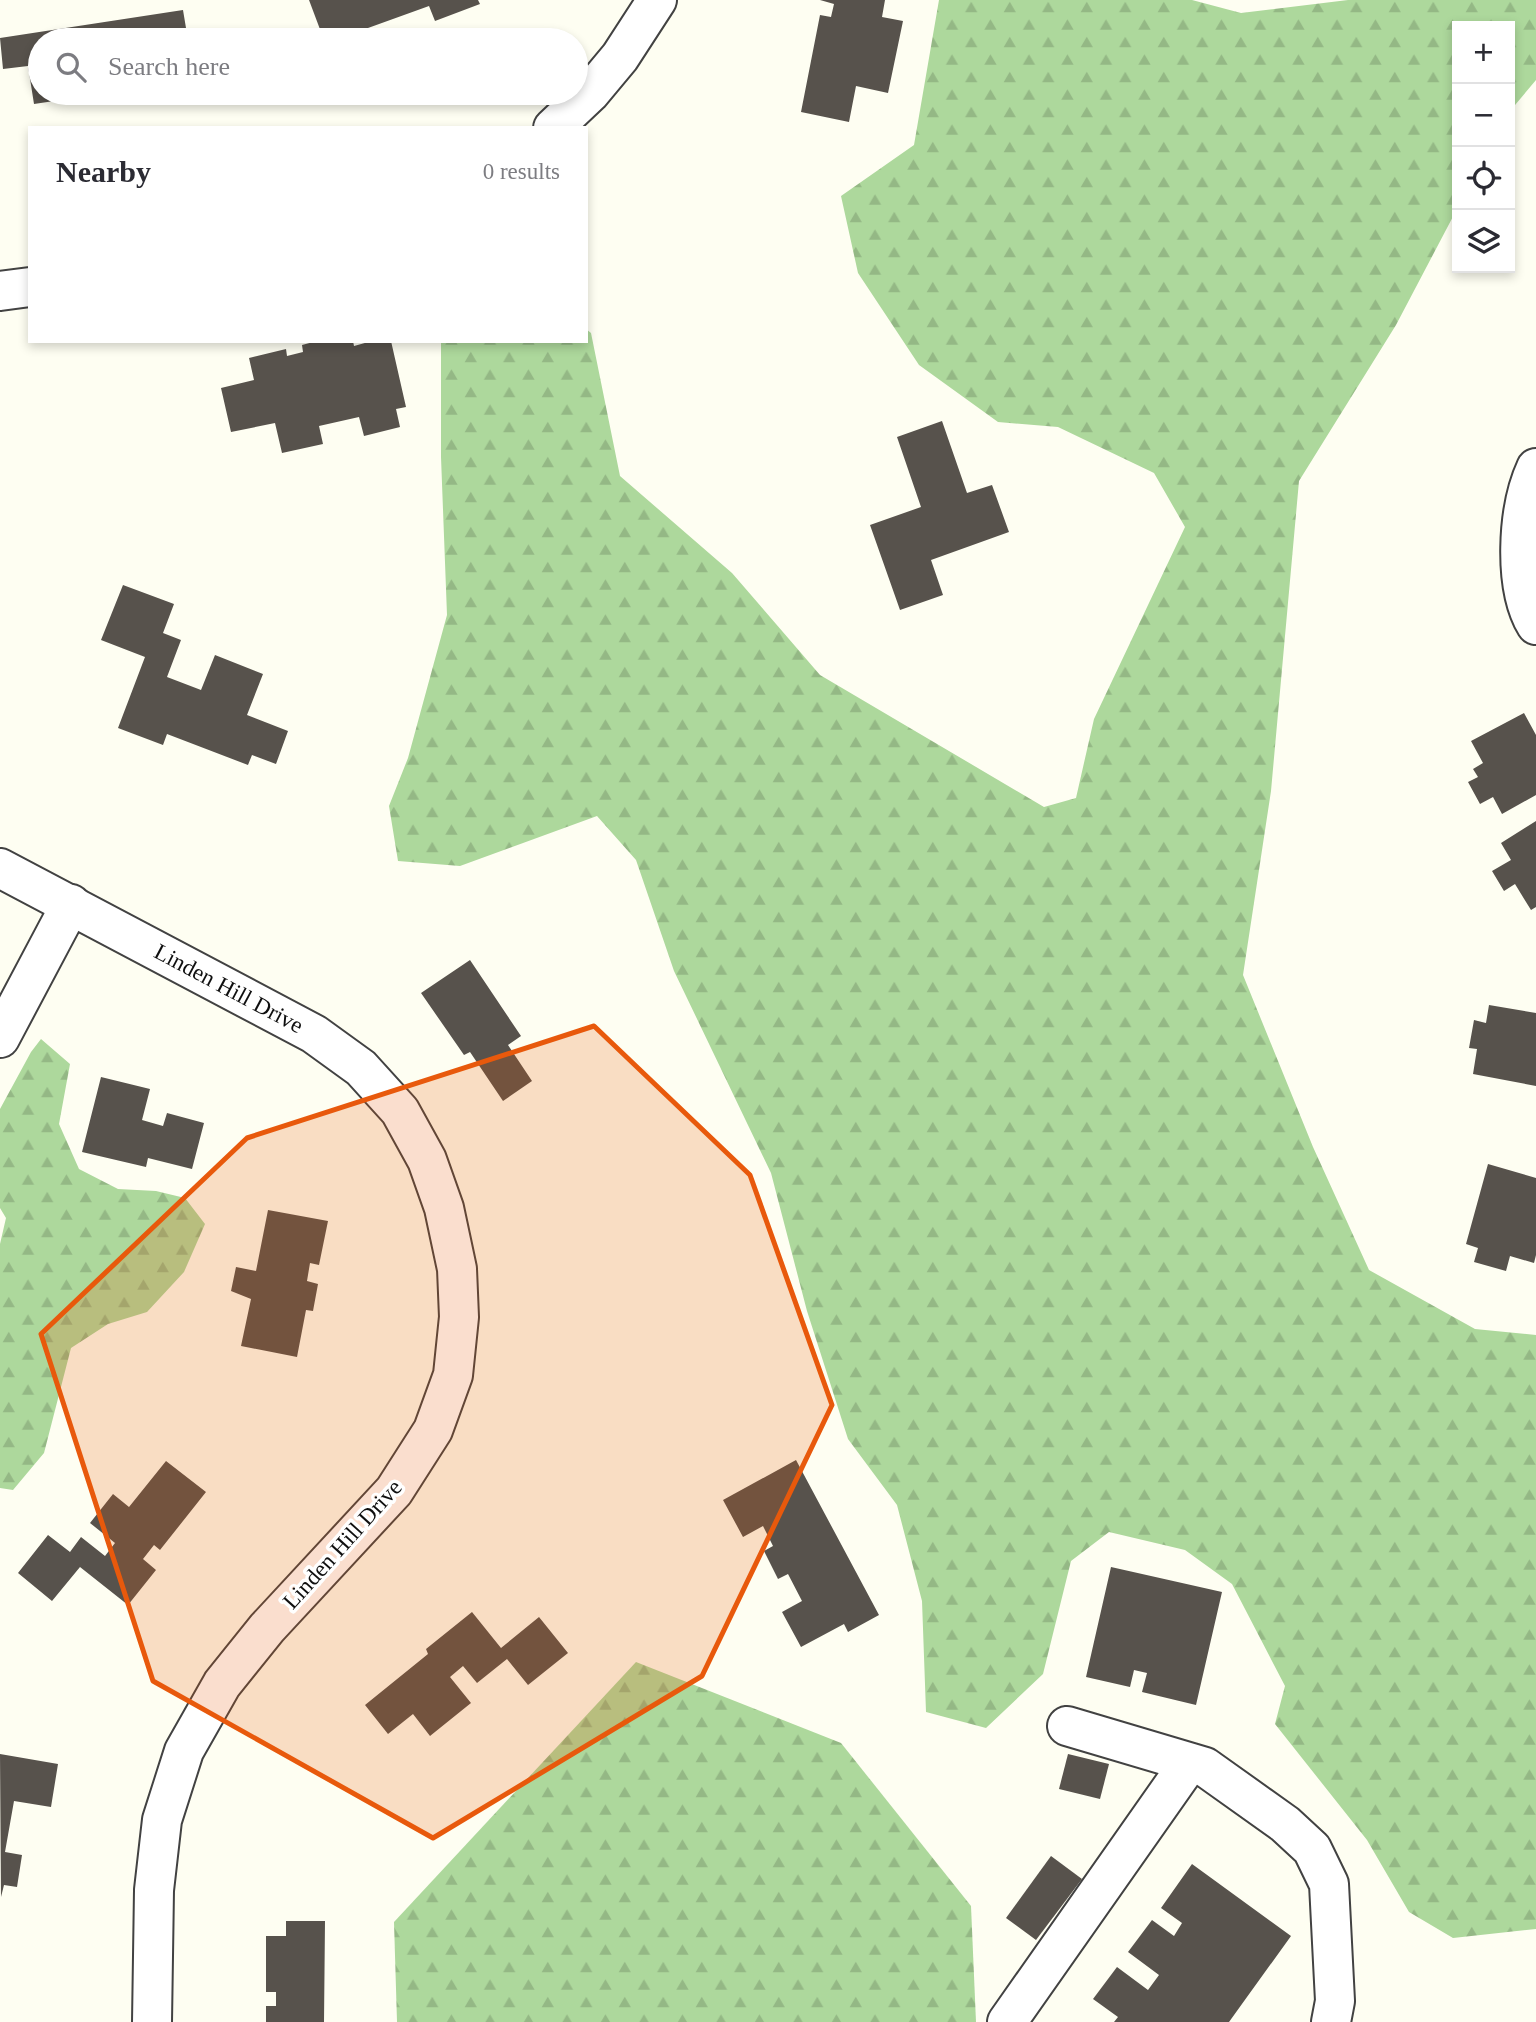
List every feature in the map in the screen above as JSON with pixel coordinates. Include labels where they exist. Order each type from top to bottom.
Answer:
[{"type":"street","points":[[588,95],[620,57],[657,0]]},
{"type":"street","points":[[555,126],[577,105]]},
{"type":"street","points":[[0,291],[28,287]]},
{"type":"street","points":[[1536,468],[1521,530],[1523,584],[1528,611],[1536,625]]},
{"type":"street","name":"Linden Hill Drive","points":[[0,868],[314,1034],[360,1068],[400,1111],[427,1160],[444,1208],[457,1269],[459,1317],[453,1375],[433,1430],[394,1491],[267,1628],[222,1684],[184,1751],[162,1820],[159,1843],[154,1890],[152,2022]]},
{"type":"street","points":[[0,1038],[71,904]]},
{"type":"street","points":[[1067,1727],[1205,1766],[1285,1824],[1312,1849],[1329,1884],[1335,2001],[1331,2022]]},
{"type":"street","points":[[1007,2022],[1189,1763]]},
{"type":"highlighted area","points":[[594,1026],[750,1175],[832,1405],[702,1676],[433,1838],[153,1681],[41,1334],[247,1138]]},
{"type":"green space","points":[[939,0],[1192,0],[1241,13],[1348,0],[1536,0],[1536,80],[1515,105],[1515,21],[1452,21],[1452,219],[1396,325],[1299,481],[1271,791],[1243,975],[1313,1147],[1369,1270],[1475,1329],[1536,1335],[1536,1929],[1453,1938],[1409,1912],[1367,1840],[1275,1724],[1285,1686],[1232,1584],[1185,1550],[1109,1532],[1071,1561],[1043,1674],[986,1728],[926,1712],[922,1601],[897,1505],[848,1439],[807,1311],[771,1173],[674,971],[636,860],[597,816],[460,866],[398,861],[389,806],[408,758],[447,615],[441,457],[441,343],[588,343],[588,331],[591,333],[620,476],[732,573],[820,675],[1044,807],[1076,798],[1094,719],[1185,527],[1154,473],[1058,427],[998,422],[919,365],[858,273],[841,196],[914,145]]},
{"type":"green space","points":[[41,1039],[70,1064],[59,1124],[79,1169],[118,1189],[156,1191],[185,1198],[205,1224],[184,1272],[147,1312],[108,1324],[71,1348],[44,1453],[13,1490],[0,1488],[0,1244],[6,1218],[0,1208],[0,1109]]},
{"type":"green space","points":[[636,1662],[841,1743],[971,1906],[976,2022],[397,2022],[394,1922]]},
{"type":"building","points":[[309,0],[478,0],[480,4],[435,21],[429,6],[368,28],[320,28]]},
{"type":"building","points":[[820,0],[885,0],[882,17],[903,21],[888,93],[856,86],[849,122],[801,112],[820,15],[831,17],[834,4]]},
{"type":"building","points":[[183,10],[186,28],[65,28]]},
{"type":"building","points":[[28,34],[28,66],[3,69],[0,38]]},
{"type":"building","points":[[353,343],[354,346],[365,343],[391,343],[406,407],[396,409],[400,427],[364,436],[359,417],[319,426],[323,444],[282,453],[275,423],[231,432],[221,388],[254,380],[249,358],[286,349],[287,356],[303,352],[302,345]]},
{"type":"building","points":[[942,421],[967,493],[992,485],[1009,532],[931,560],[943,595],[900,610],[870,525],[921,507],[897,437]]},
{"type":"building","points":[[123,585],[174,604],[163,633],[181,640],[167,677],[201,690],[215,655],[263,674],[247,715],[288,731],[276,764],[252,755],[248,765],[167,734],[163,745],[118,728],[145,657],[101,640]]},
{"type":"building","points":[[1524,713],[1536,735],[1536,795],[1502,814],[1493,797],[1480,804],[1468,782],[1478,777],[1473,769],[1483,763],[1471,741]]},
{"type":"building","points":[[1536,821],[1536,907],[1531,910],[1515,884],[1504,891],[1492,871],[1511,860],[1501,843]]},
{"type":"building","points":[[470,960],[521,1036],[508,1045],[532,1081],[503,1101],[470,1052],[464,1055],[421,993]]},
{"type":"building","points":[[1489,1005],[1536,1013],[1536,1086],[1473,1074],[1477,1049],[1469,1048],[1474,1020],[1486,1023]]},
{"type":"building","points":[[101,1077],[150,1089],[142,1120],[163,1126],[167,1113],[204,1123],[192,1169],[148,1158],[146,1167],[82,1152]]},
{"type":"building","points":[[1488,1164],[1536,1178],[1534,1263],[1510,1256],[1506,1271],[1474,1262],[1478,1248],[1466,1244]]},
{"type":"building","points":[[268,1210],[328,1221],[319,1265],[310,1263],[307,1281],[318,1284],[313,1311],[306,1310],[297,1357],[241,1346],[251,1299],[231,1291],[236,1267],[256,1271]]},
{"type":"building","points":[[796,1460],[879,1615],[848,1632],[844,1624],[801,1647],[782,1612],[802,1601],[788,1574],[778,1579],[764,1551],[773,1546],[763,1526],[743,1537],[723,1500]]},
{"type":"building","points":[[166,1461],[206,1492],[160,1550],[154,1545],[143,1559],[156,1570],[128,1605],[80,1567],[52,1601],[18,1573],[48,1535],[70,1552],[81,1537],[105,1556],[115,1543],[90,1523],[113,1494],[129,1507]]},
{"type":"building","points":[[1111,1567],[1222,1592],[1196,1705],[1142,1692],[1147,1673],[1134,1670],[1130,1687],[1086,1677]]},
{"type":"building","points":[[472,1612],[501,1648],[539,1617],[568,1653],[528,1685],[507,1659],[477,1683],[463,1666],[450,1677],[471,1703],[430,1736],[413,1714],[388,1734],[365,1705],[428,1654],[426,1649]]},
{"type":"building","points":[[0,1754],[58,1764],[51,1807],[14,1801],[5,1852],[22,1855],[17,1887],[4,1885],[1,1897]]},
{"type":"building","points":[[1068,1754],[1109,1764],[1100,1799],[1059,1789]]},
{"type":"building","points":[[1051,1856],[1082,1879],[1036,1940],[1006,1918]]},
{"type":"building","points":[[1192,1864],[1291,1936],[1229,2022],[1114,2022],[1118,2017],[1093,1999],[1117,1967],[1148,1990],[1159,1975],[1128,1952],[1152,1920],[1174,1936],[1182,1923],[1161,1908]]},
{"type":"building","points":[[286,1921],[325,1921],[324,2022],[266,2022],[266,2006],[276,2006],[276,1992],[266,1992],[266,1936],[286,1936]]}]
